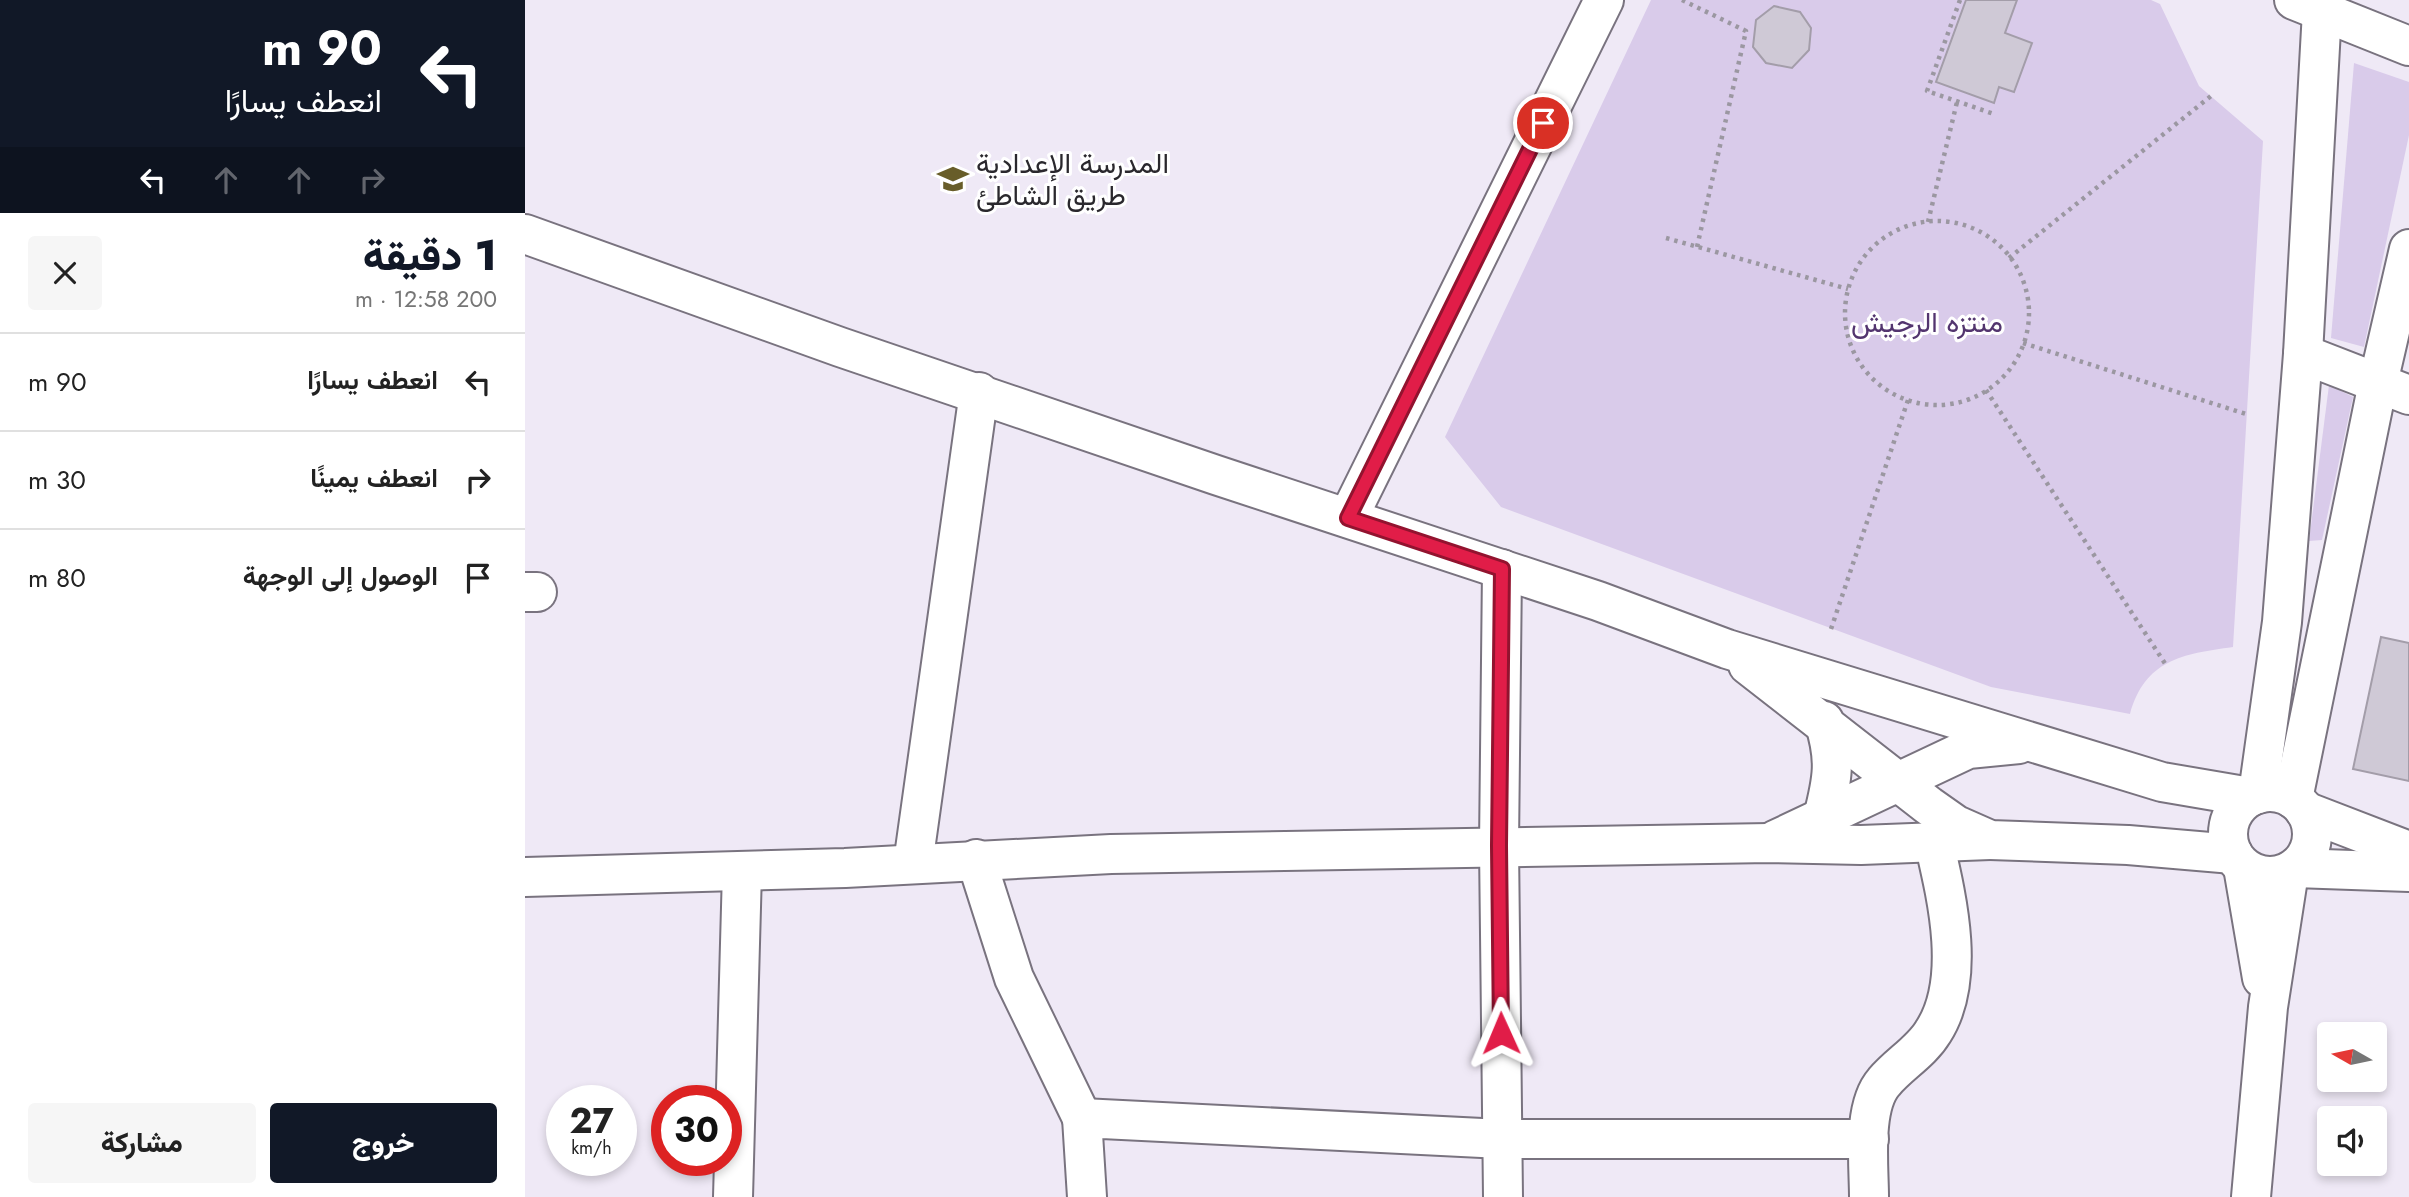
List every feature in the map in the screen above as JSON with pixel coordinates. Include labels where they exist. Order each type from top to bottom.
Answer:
[{"type":"street","points":[[1348,518],[1604,0]]},
{"type":"street","points":[[2276,800],[2282,622],[2303,354],[2308,6],[2409,46]]},
{"type":"street","points":[[525,234],[840,347],[1598,601],[1727,649],[1898,699],[2029,743],[2162,782],[2276,800],[2409,851]]},
{"type":"street","points":[[2276,800],[2393,389],[2409,249]]},
{"type":"street","points":[[2303,354],[2393,389]]},
{"type":"street","points":[[913,864],[979,393]]},
{"type":"street","points":[[1502,569],[1499,846],[1503,1197]]},
{"type":"street","points":[[1727,649],[1956,825],[1990,840]]},
{"type":"street","points":[[1823,721],[1832,750],[1833,773],[1823,817]]},
{"type":"street","points":[[1770,843],[1823,817],[1851,807],[1968,749],[2029,743]]},
{"type":"street","points":[[2268,1007],[2238,860],[2229,842],[2232,816],[2276,800]]},
{"type":"street","points":[[2251,1197],[2268,1007],[2292,870],[2304,859],[2312,835],[2311,823],[2276,800]]},
{"type":"street","points":[[525,877],[742,871],[1208,851],[1770,843],[1861,845],[1990,840],[2128,845],[2238,860],[2265,876],[2292,870],[2409,872]]},
{"type":"street","points":[[1869,1197],[1871,1109],[1883,1083],[1934,1031],[1946,998],[1952,957],[1950,915],[1934,842]]},
{"type":"street","points":[[976,859],[1014,978],[1082,1118],[1087,1197]]},
{"type":"street","points":[[733,1197],[742,871]]},
{"type":"street","points":[[1082,1118],[1502,1139],[1870,1139]]},
{"type":"path","points":[[1682,0],[1746,31],[1697,247]]},
{"type":"path","points":[[1960,0],[1927,91],[1994,114]]},
{"type":"path","points":[[2009,258],[2211,96]]},
{"type":"path","points":[[1928,222],[1957,102]]},
{"type":"path","points":[[1941,221],[1972,228],[1998,244],[2009,258],[2017,269],[2028,298],[2028,330],[2018,358],[1999,381],[1975,398],[1946,406],[1917,404],[1889,393],[1867,373],[1851,348],[1845,319],[1848,289],[1861,261],[1882,239],[1910,225],[1941,221]]},
{"type":"path","points":[[1666,238],[1848,289]]},
{"type":"path","points":[[2023,343],[2246,414]]},
{"type":"path","points":[[1986,390],[2166,664]]},
{"type":"path","points":[[1831,629],[1908,400]]},
{"type":"green space","name":"منتزه الرجيش","points":[[1651,0],[2151,0],[2160,4],[2199,86],[2263,141],[2233,647],[2197,653],[2168,663],[2145,682],[2130,714],[1991,687],[1501,507],[1445,437]]},
{"type":"green space","points":[[2354,63],[2409,82],[2409,135],[2364,347],[2331,338]]},
{"type":"green space","points":[[2329,385],[2353,397],[2322,540],[2309,541]]},
{"type":"building","points":[[1966,0],[2017,0],[2005,33],[2032,43],[2014,92],[1999,87],[1994,103],[1936,82]]},
{"type":"building","points":[[1774,6],[1800,12],[1811,28],[1809,50],[1792,68],[1766,63],[1753,47],[1756,20]]},
{"type":"building","points":[[2381,637],[2409,643],[2409,781],[2353,769]]},
{"type":"place","name":"المدرسة الإعدادية طريق الشاطئ","points":[[953,179]]},
{"type":"route","points":[[1501,1033],[1499,846],[1502,569],[1348,518],[1543,123]]}]
